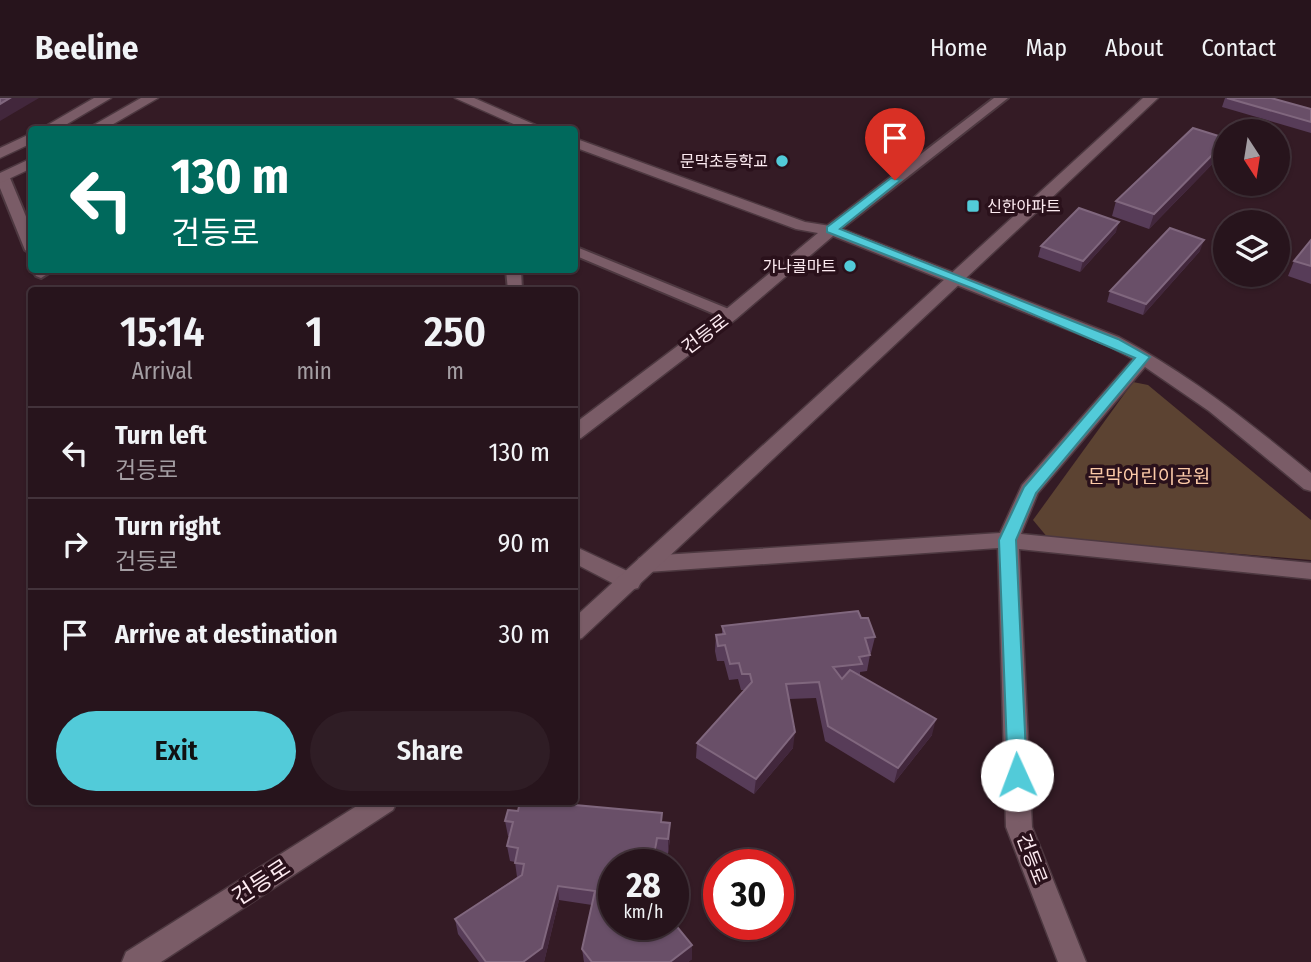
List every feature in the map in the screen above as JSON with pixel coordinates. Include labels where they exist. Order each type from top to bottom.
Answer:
[{"type":"street","points":[[53,126],[104,98]]},
{"type":"street","points":[[99,126],[151,98]]},
{"type":"street","points":[[462,98],[512,124]]},
{"type":"street","points":[[578,628],[1151,98]]},
{"type":"street","points":[[0,154],[28,139]]},
{"type":"street","points":[[578,143],[802,226],[831,230],[1114,341],[1144,357],[1222,409],[1311,484]]},
{"type":"street","points":[[1,178],[28,164]]},
{"type":"street","name":"건등로","points":[[578,431],[730,315],[831,230]]},
{"type":"street","name":"건등로","points":[[1072,962],[1019,827],[1007,540],[1029,490],[1144,357]]},
{"type":"street","points":[[647,564],[1007,540],[1311,571]]},
{"type":"street","points":[[578,556],[630,582]]},
{"type":"street","name":"건등로","points":[[136,962],[379,805]]},
{"type":"lane","name":"건등로","points":[[831,230],[1002,98]]},
{"type":"lane","points":[[1,178],[28,241]]},
{"type":"lane","points":[[578,252],[730,315]]},
{"type":"green space","name":"문막어린이공원","points":[[1133,382],[1148,385],[1311,520],[1311,560],[1048,538],[1033,520]]},
{"type":"building","points":[[1227,98],[1271,98],[1311,109],[1311,122]]},
{"type":"building","points":[[1193,128],[1213,134],[1213,154],[1154,214],[1116,201]]},
{"type":"building","points":[[1079,208],[1119,222],[1083,261],[1041,246]]},
{"type":"building","points":[[1170,228],[1204,240],[1146,304],[1110,291]]},
{"type":"building","points":[[1311,240],[1311,266],[1294,261]]},
{"type":"building","points":[[858,611],[861,618],[868,618],[875,637],[865,638],[870,655],[859,657],[862,664],[833,667],[842,679],[850,670],[936,719],[898,768],[828,726],[819,682],[786,684],[795,732],[756,779],[697,743],[752,682],[750,674],[742,674],[739,663],[730,664],[725,645],[718,646],[716,635],[725,634],[722,626]]},
{"type":"building","points":[[519,805],[575,805],[662,813],[661,822],[670,823],[668,839],[657,838],[655,849],[598,849],[598,940],[688,940],[692,945],[670,962],[592,962],[582,949],[595,891],[558,886],[542,948],[523,962],[486,962],[455,919],[522,875],[524,864],[515,863],[518,848],[507,846],[513,822],[505,821],[508,810],[518,811]]},
{"type":"place","name":"문막초등학교","points":[[782,161]]},
{"type":"place","name":"신한아파트","points":[[973,206]]},
{"type":"place","name":"가나콜마트","points":[[850,266]]},
{"type":"route","points":[[895,180],[831,230],[1114,341],[1144,357],[1029,490],[1007,540],[1017,775]]}]
